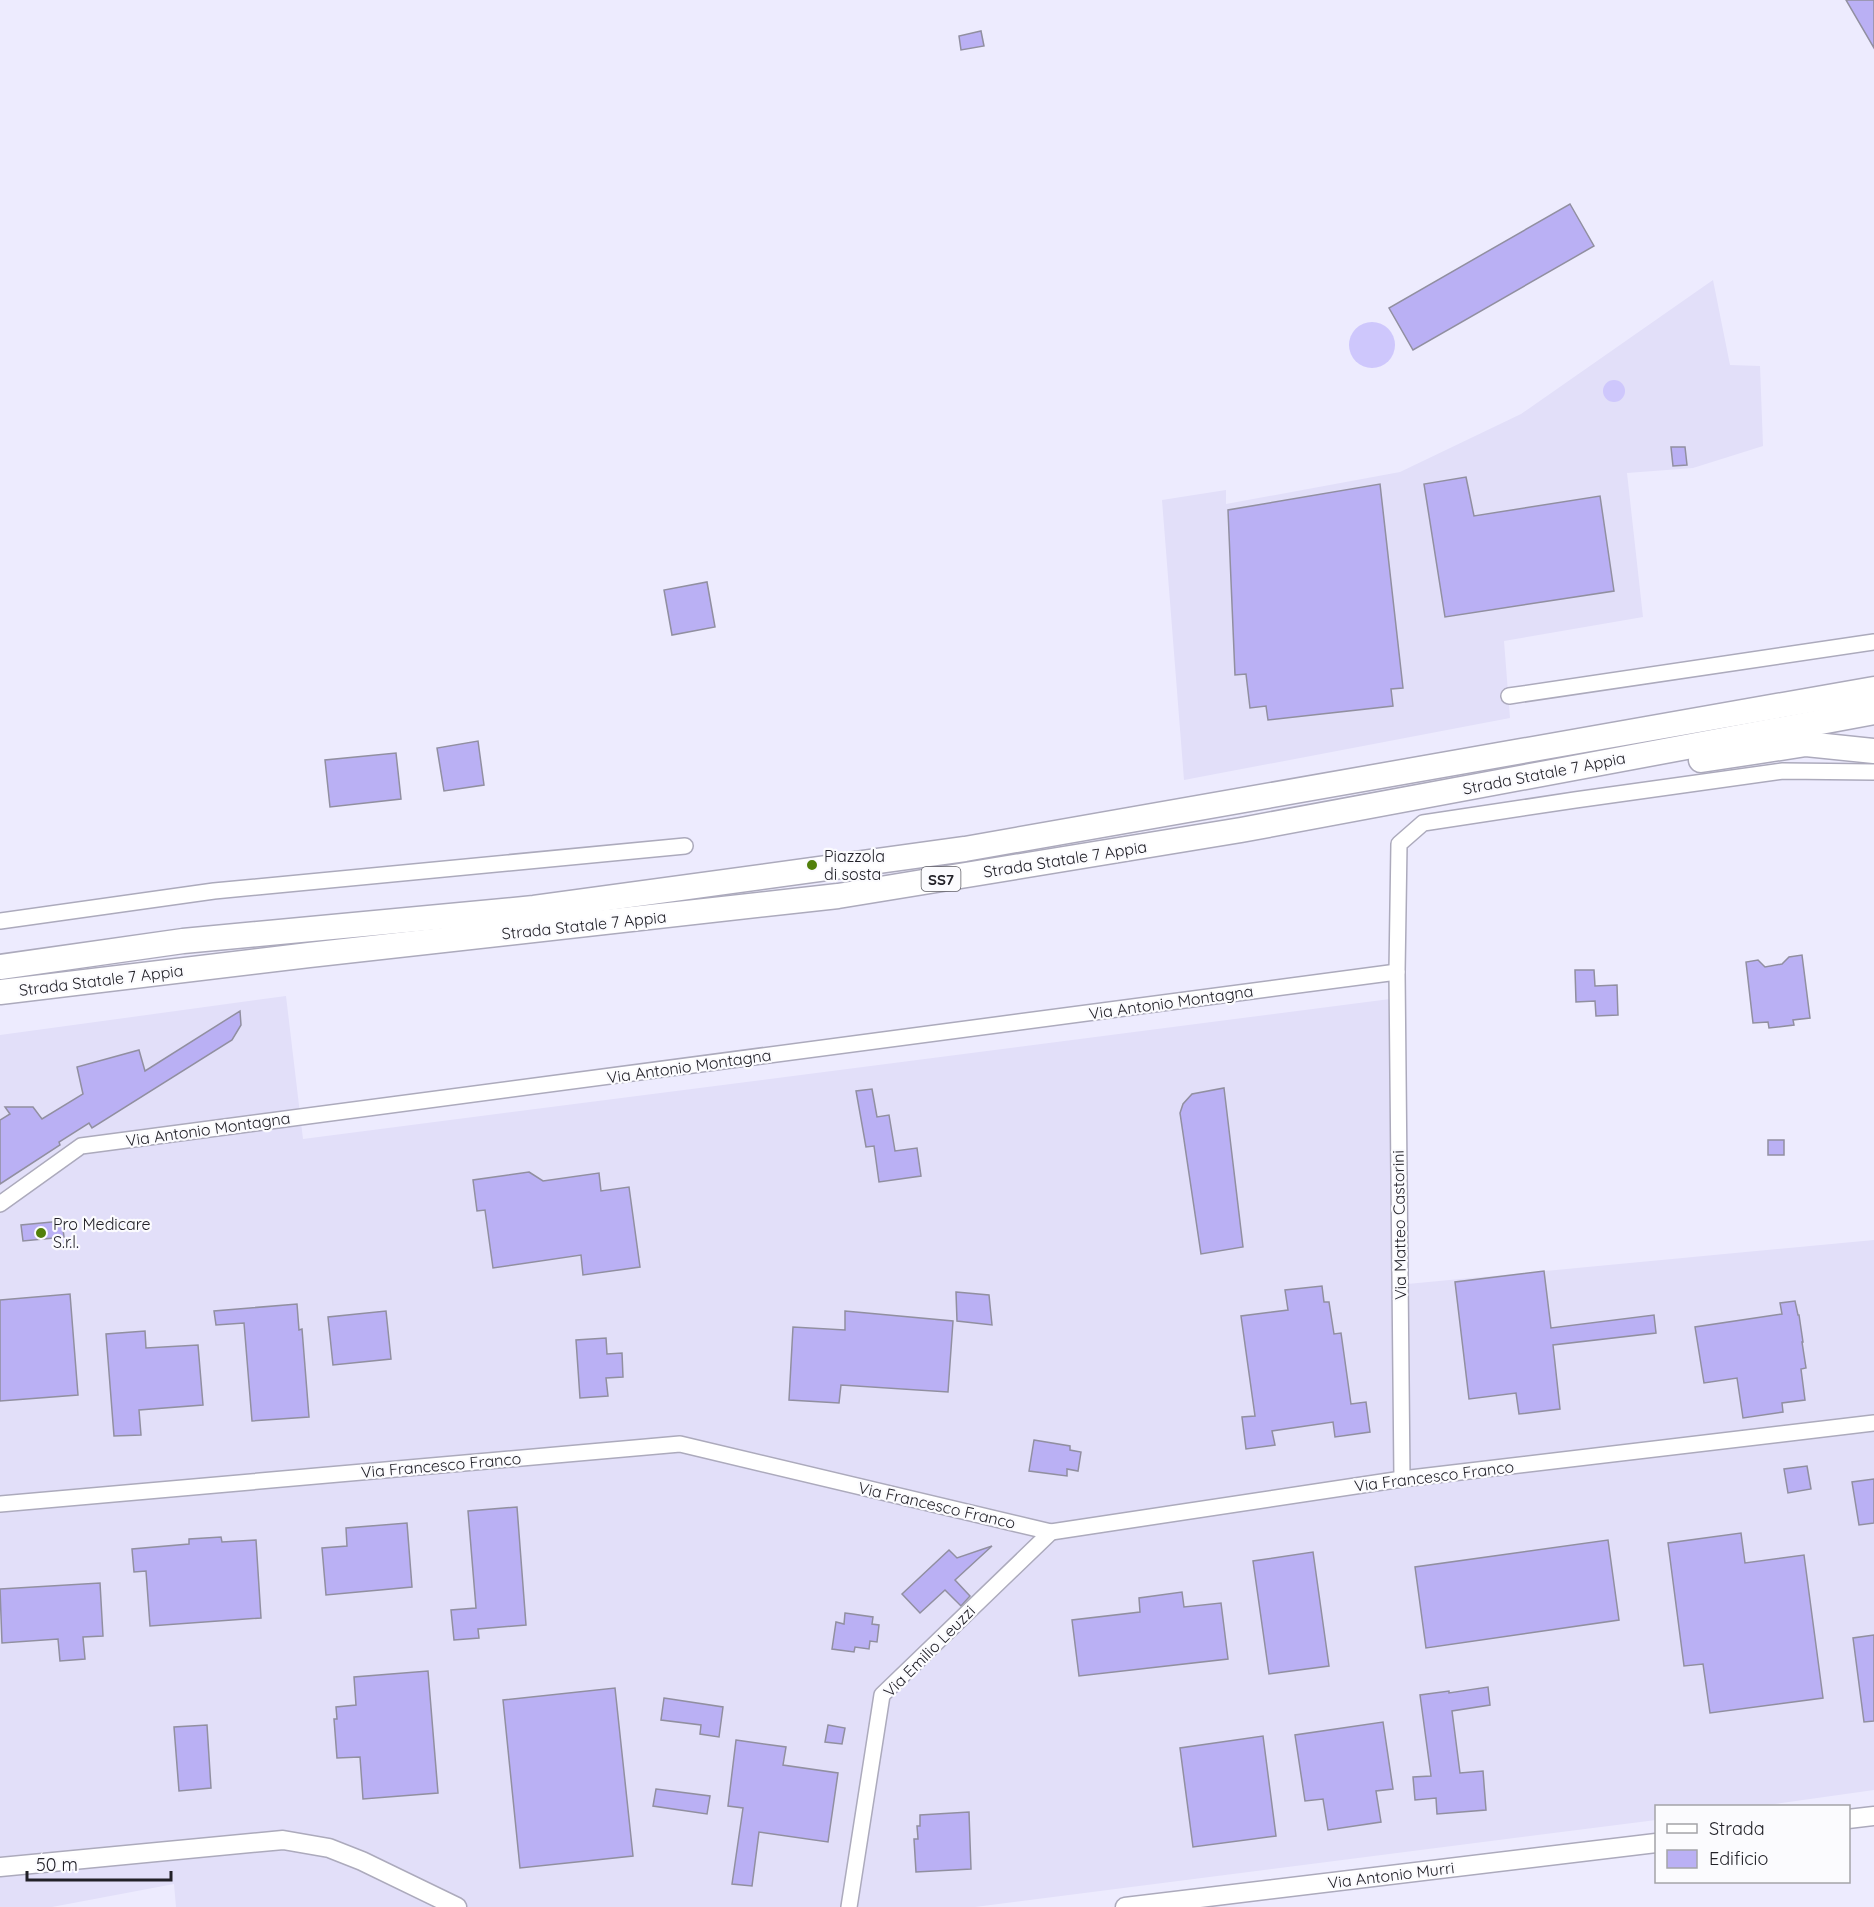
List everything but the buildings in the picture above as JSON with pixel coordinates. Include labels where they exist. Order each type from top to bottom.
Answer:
[{"type":"highway","name":"Strada Statale 7 Appia","points":[[0,967],[183,941],[534,908],[965,849],[1874,689]]},
{"type":"highway","name":"Strada Statale 7 Appia","points":[[0,992],[838,896],[1241,830],[1874,712]]},
{"type":"highway","points":[[1505,780],[1700,760],[1806,744],[1874,751]]},
{"type":"street","points":[[1509,696],[1874,642]]},
{"type":"street","name":"Via Matteo Castorini","points":[[1402,1479],[1397,972],[1399,844],[1423,823],[1783,771],[1874,772]]},
{"type":"street","points":[[0,921],[214,891],[685,846]]},
{"type":"street","name":"Via Antonio Montagna","points":[[0,1204],[81,1146],[1397,972]]},
{"type":"street","name":"Via Francesco Franco","points":[[0,1504],[680,1444],[1051,1532],[1402,1479],[1874,1423]]},
{"type":"street","name":"Via Emilio Leuzzi","points":[[849,1907],[882,1695],[1051,1532]]},
{"type":"street","points":[[1850,1819],[1874,1816]]},
{"type":"street","points":[[0,1867],[283,1840],[329,1848],[362,1861],[457,1907]]},
{"type":"street","name":"Via Antonio Murri","points":[[1125,1907],[1655,1843]]},
{"type":"shaded area","points":[[1713,280],[1730,365],[1760,366],[1763,446],[1693,468],[1627,473],[1643,617],[1504,641],[1510,718],[1184,780],[1162,500],[1226,490],[1226,504],[1400,472],[1521,414]]},
{"type":"shaded area","points":[[1372,322],[1381,323],[1388,329],[1394,336],[1394,354],[1388,361],[1381,367],[1372,368],[1363,367],[1356,361],[1350,354],[1349,345],[1350,336],[1356,329],[1363,323]]},
{"type":"shaded area","points":[[1614,380],[1622,383],[1625,391],[1622,399],[1614,402],[1606,399],[1603,391],[1606,383]]},
{"type":"shaded area","points":[[286,996],[303,1139],[1390,999],[1397,1285],[1874,1240],[1874,1790],[1768,1805],[1655,1805],[1655,1820],[975,1907],[176,1907],[174,1884],[52,1907],[0,1907],[0,1035]]},
{"type":"place","name":"Piazzola di sosta","points":[[812,865]]},
{"type":"place","name":"Pro Medicare S.r.l.","points":[[41,1233]]}]
